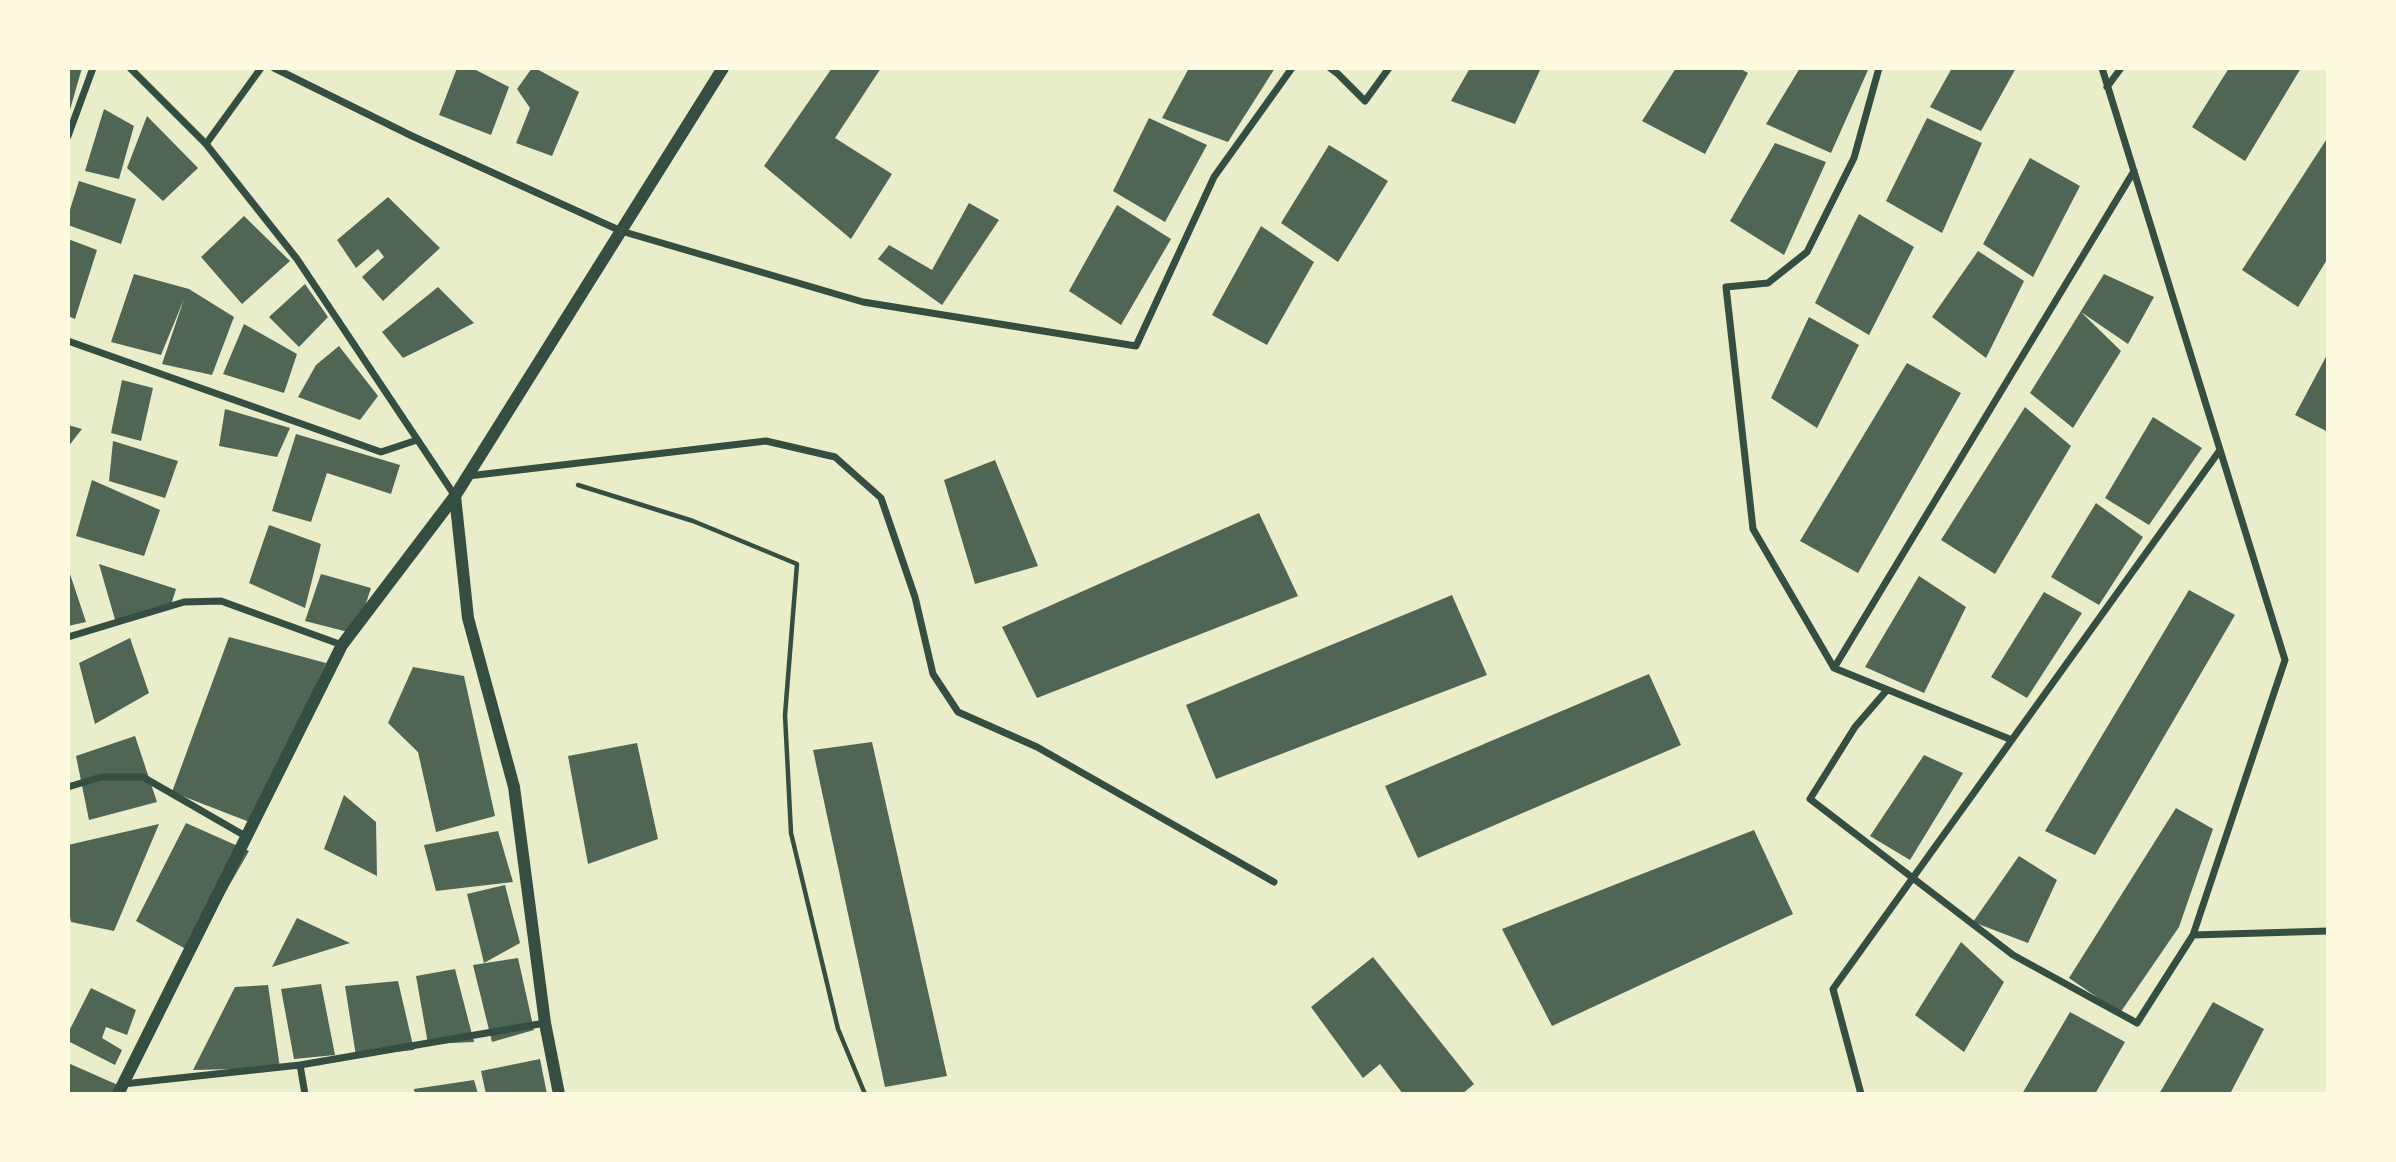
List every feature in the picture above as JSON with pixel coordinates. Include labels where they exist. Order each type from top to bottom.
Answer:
[{"type":"street","points":[[68,136],[93,68]]},
{"type":"street","points":[[130,68],[206,144],[297,259],[455,496],[468,618],[514,788],[545,1023],[559,1094]]},
{"type":"street","points":[[206,144],[261,68]]},
{"type":"street","points":[[274,68],[412,136],[621,231],[863,302],[1136,346],[1214,177],[1292,68]]},
{"type":"street","points":[[120,1089],[342,645],[455,496],[723,68]]},
{"type":"street","points":[[1329,68],[1365,101],[1389,68]]},
{"type":"street","points":[[1879,68],[1854,158],[1807,252],[1768,283],[1726,288],[1753,529],[1834,668],[2012,740]]},
{"type":"street","points":[[1887,690],[1855,727],[1810,799],[2013,955],[2137,1023],[2193,935],[2285,660],[2102,68]]},
{"type":"street","points":[[2107,87],[2121,68]]},
{"type":"street","points":[[1834,668],[2134,171]]},
{"type":"street","points":[[68,341],[381,452],[417,440]]},
{"type":"street","points":[[468,476],[766,441],[835,457],[881,498],[915,597],[933,674],[958,712],[1037,747],[1274,882]]},
{"type":"street","points":[[1861,1094],[1833,989],[2220,450]]},
{"type":"street","points":[[68,637],[184,602],[220,601],[342,645]]},
{"type":"street","points":[[68,787],[101,777],[143,777],[247,837]]},
{"type":"street","points":[[2193,935],[2328,932]]},
{"type":"street","points":[[120,1089],[300,1065],[545,1023]]},
{"type":"street","points":[[300,1065],[305,1094]]},
{"type":"path","points":[[539,468],[566,482],[693,521],[797,564],[785,715],[791,833],[838,1029],[865,1094]]},
{"type":"building","points":[[68,68],[82,68],[69,113],[68,113]]},
{"type":"building","points":[[457,68],[472,68],[509,87],[491,135],[439,115]]},
{"type":"building","points":[[532,68],[579,92],[552,156],[516,143],[530,108],[517,89]]},
{"type":"building","points":[[832,68],[881,68],[835,138],[892,174],[851,239],[764,166]]},
{"type":"building","points":[[1189,68],[1275,68],[1228,142],[1162,118]]},
{"type":"building","points":[[1470,68],[1541,68],[1515,124],[1451,101]]},
{"type":"building","points":[[1676,68],[1739,68],[1748,73],[1705,154],[1642,121]]},
{"type":"building","points":[[1800,68],[1868,70],[1831,153],[1766,124]]},
{"type":"building","points":[[1952,68],[2016,68],[1981,131],[1930,107]]},
{"type":"building","points":[[2229,68],[2301,68],[2245,161],[2192,127]]},
{"type":"building","points":[[104,109],[134,126],[119,179],[85,171]]},
{"type":"building","points":[[147,116],[198,168],[163,201],[127,168]]},
{"type":"building","points":[[1149,118],[1207,145],[1165,222],[1113,191]]},
{"type":"building","points":[[1927,118],[1982,143],[1942,233],[1886,201]]},
{"type":"building","points":[[2328,137],[2328,258],[2298,307],[2242,270]]},
{"type":"building","points":[[1775,143],[1826,162],[1784,255],[1730,221]]},
{"type":"building","points":[[1329,145],[1388,181],[1338,262],[1281,223]]},
{"type":"building","points":[[2030,158],[2080,186],[2033,277],[1983,244]]},
{"type":"building","points":[[79,181],[136,199],[121,244],[68,225],[68,216]]},
{"type":"building","points":[[388,197],[440,248],[383,301],[362,277],[384,257],[378,249],[356,268],[337,240]]},
{"type":"building","points":[[969,203],[999,220],[942,305],[878,259],[889,245],[932,270]]},
{"type":"building","points":[[1117,205],[1171,239],[1121,325],[1069,291]]},
{"type":"building","points":[[1859,214],[1914,247],[1869,335],[1815,303]]},
{"type":"building","points":[[244,216],[290,261],[242,304],[201,257]]},
{"type":"building","points":[[1261,226],[1314,262],[1267,345],[1212,315]]},
{"type":"building","points":[[68,239],[97,250],[75,319],[68,316]]},
{"type":"building","points":[[1978,251],[2024,281],[1986,358],[1932,317]]},
{"type":"building","points":[[134,274],[189,289],[234,317],[212,375],[162,364],[184,299],[161,355],[111,342]]},
{"type":"building","points":[[2104,274],[2154,297],[2128,344],[2081,312],[2121,351],[2073,428],[2030,393]]},
{"type":"building","points":[[305,284],[328,317],[299,347],[269,317]]},
{"type":"building","points":[[438,287],[474,323],[403,358],[382,332]]},
{"type":"building","points":[[1809,317],[1859,345],[1817,428],[1771,398]]},
{"type":"building","points":[[244,324],[297,354],[284,393],[223,374]]},
{"type":"building","points":[[339,346],[378,396],[360,420],[298,397],[316,365]]},
{"type":"building","points":[[2328,353],[2328,432],[2295,415]]},
{"type":"building","points":[[1907,363],[1961,393],[1858,573],[1800,541]]},
{"type":"building","points":[[122,380],[153,388],[141,441],[111,433]]},
{"type":"building","points":[[2025,407],[2071,446],[1995,574],[1941,540]]},
{"type":"building","points":[[225,409],[290,428],[277,457],[219,446]]},
{"type":"building","points":[[2153,417],[2202,448],[2149,525],[2105,498]]},
{"type":"building","points":[[68,425],[82,429],[68,447]]},
{"type":"building","points":[[296,434],[400,465],[391,494],[327,473],[311,522],[272,511]]},
{"type":"building","points":[[113,441],[178,461],[165,498],[109,481]]},
{"type":"building","points":[[995,460],[1038,566],[975,584],[944,480]]},
{"type":"building","points":[[92,480],[160,510],[144,556],[76,536]]},
{"type":"building","points":[[2096,503],[2143,537],[2099,605],[2051,577]]},
{"type":"building","points":[[1259,513],[1298,596],[1037,698],[1002,627]]},
{"type":"building","points":[[269,525],[321,544],[305,608],[249,583]]},
{"type":"building","points":[[99,564],[176,589],[171,605],[116,623]]},
{"type":"building","points":[[68,572],[86,622],[68,626]]},
{"type":"building","points":[[321,574],[371,588],[356,634],[305,621]]},
{"type":"building","points":[[1919,576],[1966,607],[1924,693],[1865,667]]},
{"type":"building","points":[[2189,590],[2235,615],[2095,855],[2045,831]]},
{"type":"building","points":[[2044,592],[2082,613],[2027,698],[1991,677]]},
{"type":"building","points":[[1452,595],[1487,675],[1216,779],[1186,705]]},
{"type":"building","points":[[229,637],[326,663],[252,823],[172,792]]},
{"type":"building","points":[[130,638],[149,693],[95,724],[79,663]]},
{"type":"building","points":[[413,667],[464,676],[495,816],[436,832],[418,752],[388,723]]},
{"type":"building","points":[[1649,674],[1681,745],[1418,858],[1385,786]]},
{"type":"building","points":[[135,736],[157,802],[89,820],[76,756]]},
{"type":"building","points":[[872,742],[947,1076],[885,1087],[813,750]]},
{"type":"building","points":[[637,743],[658,839],[588,864],[568,756]]},
{"type":"building","points":[[1924,755],[1963,773],[1910,860],[1870,836]]},
{"type":"building","points":[[344,795],[376,822],[377,876],[324,849]]},
{"type":"building","points":[[2176,808],[2213,829],[2179,927],[2120,1013],[2069,978]]},
{"type":"building","points":[[186,823],[249,851],[191,952],[136,921]]},
{"type":"building","points":[[159,824],[114,931],[71,922],[68,908],[68,845]]},
{"type":"building","points":[[1754,830],[1793,914],[1552,1026],[1502,929]]},
{"type":"building","points":[[498,831],[513,882],[436,891],[424,845]]},
{"type":"building","points":[[2019,856],[2057,880],[2028,943],[1973,922]]},
{"type":"building","points":[[505,885],[520,943],[484,963],[467,894]]},
{"type":"building","points":[[297,918],[350,943],[272,967]]},
{"type":"building","points":[[1961,942],[2004,982],[1964,1052],[1915,1015]]},
{"type":"building","points":[[1373,957],[1474,1084],[1462,1094],[1403,1094],[1380,1064],[1363,1078],[1311,1007]]},
{"type":"building","points":[[518,958],[534,1030],[492,1042],[473,965]]},
{"type":"building","points":[[455,969],[474,1042],[428,1044],[416,976]]},
{"type":"building","points":[[398,981],[414,1050],[356,1056],[345,986]]},
{"type":"building","points":[[321,984],[335,1055],[294,1059],[281,989]]},
{"type":"building","points":[[268,985],[280,1068],[193,1070],[235,987]]},
{"type":"building","points":[[91,988],[136,1010],[127,1035],[106,1027],[102,1038],[122,1050],[115,1065],[68,1041],[68,1033]]},
{"type":"building","points":[[2213,1002],[2264,1029],[2230,1094],[2159,1094]]},
{"type":"building","points":[[2070,1012],[2125,1042],[2095,1094],[2022,1094]]},
{"type":"building","points":[[540,1059],[547,1094],[486,1094],[481,1071]]},
{"type":"building","points":[[68,1063],[127,1089],[125,1094],[68,1094]]},
{"type":"building","points":[[474,1080],[478,1094],[415,1094],[414,1089]]}]
